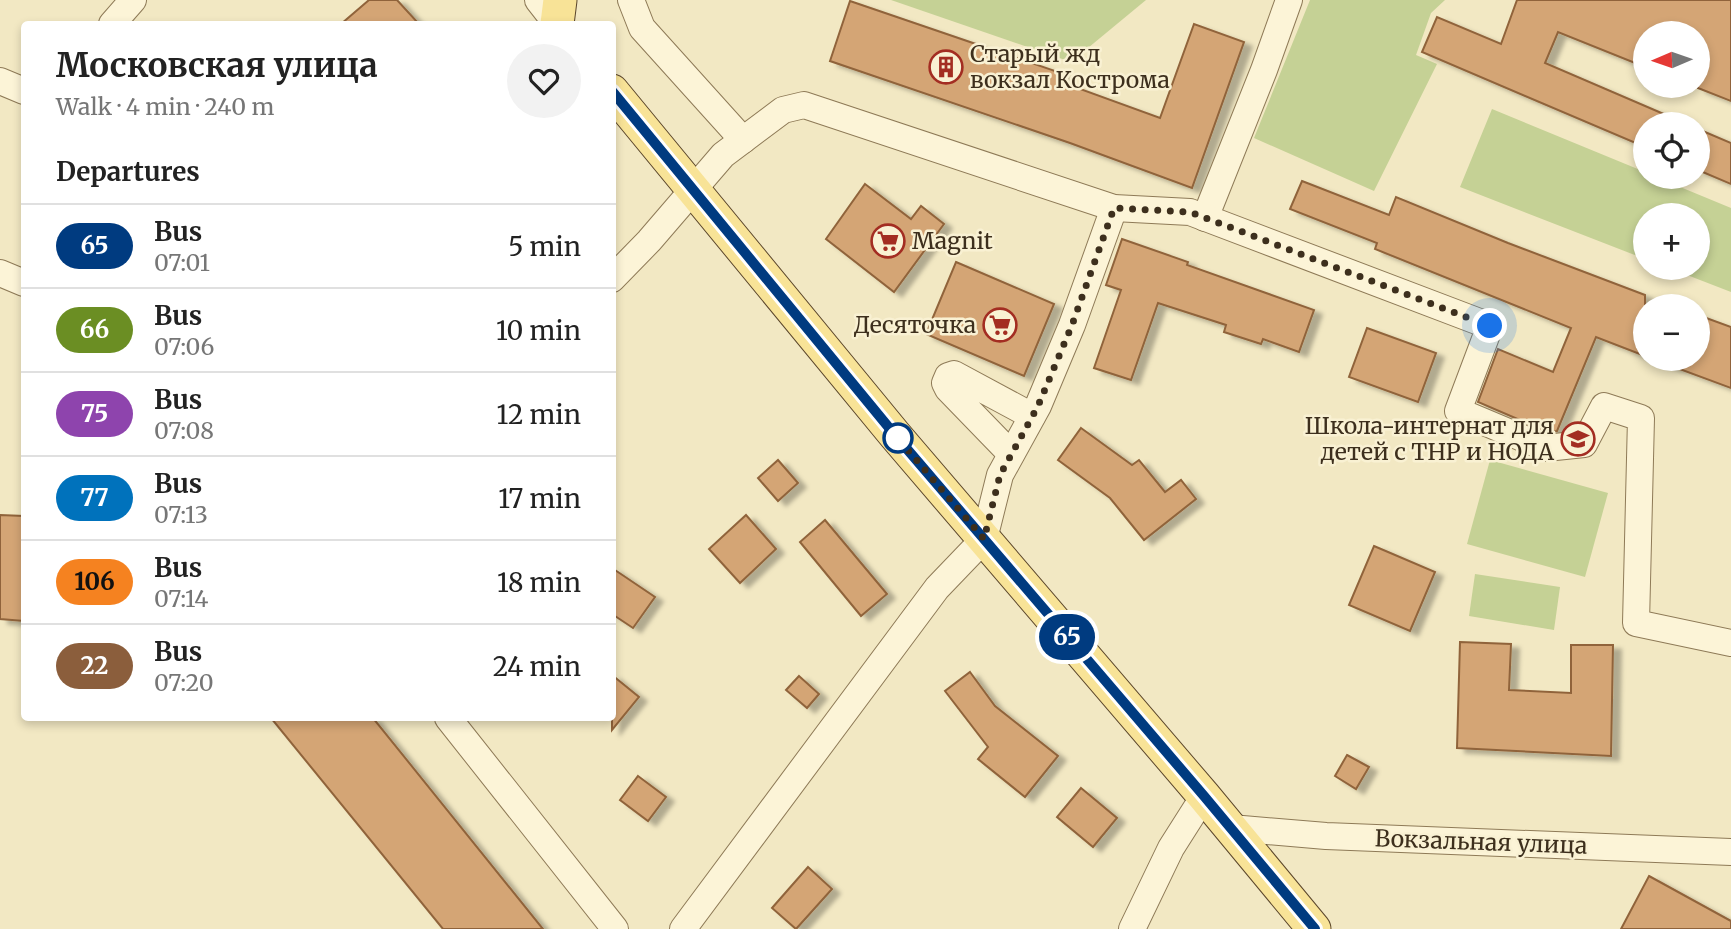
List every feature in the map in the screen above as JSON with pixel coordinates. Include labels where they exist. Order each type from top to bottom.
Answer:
[{"type":"main road","points":[[616,96],[984,539],[1314,929]]},
{"type":"street","points":[[115,21],[133,0]]},
{"type":"street","points":[[631,0],[642,28],[743,140]]},
{"type":"street","points":[[1205,218],[1289,0]]},
{"type":"street","points":[[0,81],[21,90]]},
{"type":"street","points":[[616,275],[723,155],[783,110],[804,105],[1114,208],[1190,212],[1490,326],[1458,411],[1546,448],[1584,444],[1604,406],[1641,418],[1636,622],[1731,643]]},
{"type":"street","points":[[684,929],[937,588],[984,539],[1000,475],[1032,416],[1072,325],[1114,208]]},
{"type":"street","points":[[0,273],[21,283]]},
{"type":"street","points":[[1011,454],[948,389],[945,383],[948,376],[954,374],[1032,416]]},
{"type":"street","points":[[450,721],[615,929]]},
{"type":"street","points":[[1132,929],[1171,848],[1204,796]]},
{"type":"street","name":"Вокзальная улица","points":[[1231,828],[1326,836],[1731,852]]},
{"type":"green space","points":[[891,0],[1146,0],[1071,62]]},
{"type":"green space","points":[[1310,0],[1445,0],[1431,13],[1416,55],[1437,64],[1374,191],[1254,138]]},
{"type":"green space","points":[[1492,109],[1633,167],[1633,189],[1685,189],[1731,208],[1731,292],[1700,280],[1710,280],[1710,203],[1633,203],[1633,254],[1460,187]]},
{"type":"green space","points":[[1490,460],[1608,493],[1585,577],[1467,544]]},
{"type":"green space","points":[[1475,574],[1560,587],[1554,630],[1469,616]]},
{"type":"building","points":[[369,0],[397,0],[416,21],[344,21]]},
{"type":"building","points":[[1517,0],[1731,0],[1731,101],[1710,93],[1710,21],[1633,21],[1633,62],[1558,32],[1545,63],[1659,112],[1633,112],[1633,142],[1422,52],[1437,17],[1501,44]]},
{"type":"building","points":[[850,1],[1061,73],[1058,81],[1160,118],[1194,24],[1244,42],[1192,188],[830,61]]},
{"type":"building","points":[[1710,134],[1731,143],[1731,184],[1710,175]]},
{"type":"building","points":[[1302,181],[1389,215],[1396,197],[1642,294],[1633,294],[1633,351],[1596,337],[1557,431],[1548,432],[1478,402],[1498,349],[1553,372],[1571,328],[1375,249],[1377,243],[1290,209]]},
{"type":"building","points":[[865,184],[911,219],[921,206],[944,224],[894,292],[826,239]]},
{"type":"building","points":[[1122,239],[1314,310],[1299,352],[1263,339],[1261,344],[1224,332],[1226,325],[1158,303],[1131,380],[1094,368],[1121,290],[1106,285]]},
{"type":"building","points":[[956,262],[1054,304],[1024,376],[926,334]]},
{"type":"building","points":[[1710,319],[1731,327],[1731,388],[1685,371],[1710,371]]},
{"type":"building","points":[[1367,328],[1436,353],[1418,402],[1349,377]]},
{"type":"building","points":[[1081,428],[1132,465],[1139,460],[1165,492],[1181,480],[1196,499],[1144,540],[1110,498],[1058,460]]},
{"type":"building","points":[[778,460],[798,483],[778,501],[758,478]]},
{"type":"building","points":[[0,515],[21,516],[21,621],[0,619]]},
{"type":"building","points":[[746,515],[776,549],[740,583],[709,549]]},
{"type":"building","points":[[825,520],[887,594],[861,616],[800,542]]},
{"type":"building","points":[[1374,546],[1435,572],[1410,631],[1349,605]]},
{"type":"building","points":[[616,571],[655,597],[633,628],[616,617]]},
{"type":"building","points":[[1460,642],[1511,644],[1509,690],[1571,693],[1571,645],[1613,645],[1611,756],[1457,748]]},
{"type":"building","points":[[970,672],[995,706],[1058,756],[1025,797],[978,759],[988,747],[945,691]]},
{"type":"building","points":[[799,676],[819,694],[807,708],[786,690]]},
{"type":"building","points":[[616,678],[639,697],[612,730],[612,721],[616,721]]},
{"type":"building","points":[[273,721],[375,721],[543,929],[443,929]]},
{"type":"building","points":[[1347,755],[1369,767],[1356,789],[1335,776]]},
{"type":"building","points":[[638,776],[666,797],[648,821],[620,800]]},
{"type":"building","points":[[1081,788],[1117,818],[1093,847],[1057,817]]},
{"type":"building","points":[[808,867],[832,889],[796,929],[772,908]]},
{"type":"building","points":[[1649,876],[1731,921],[1731,929],[1621,929]]},
{"type":"bus line","name":"65","points":[[616,96],[895,435],[1315,929]]},
{"type":"place","name":"Старый жд вокзал Кострома","points":[[946,67]]},
{"type":"place","name":"Magnit","points":[[888,241]]},
{"type":"place","name":"Десяточка","points":[[1000,325]]},
{"type":"place","name":"Школа-интернат для детей с ТНР и НОДА","points":[[1578,439]]},
{"type":"route","points":[[898,438],[895,435],[984,539],[1000,475],[1038,406],[1072,325],[1114,208],[1190,212],[1490,326]]}]
